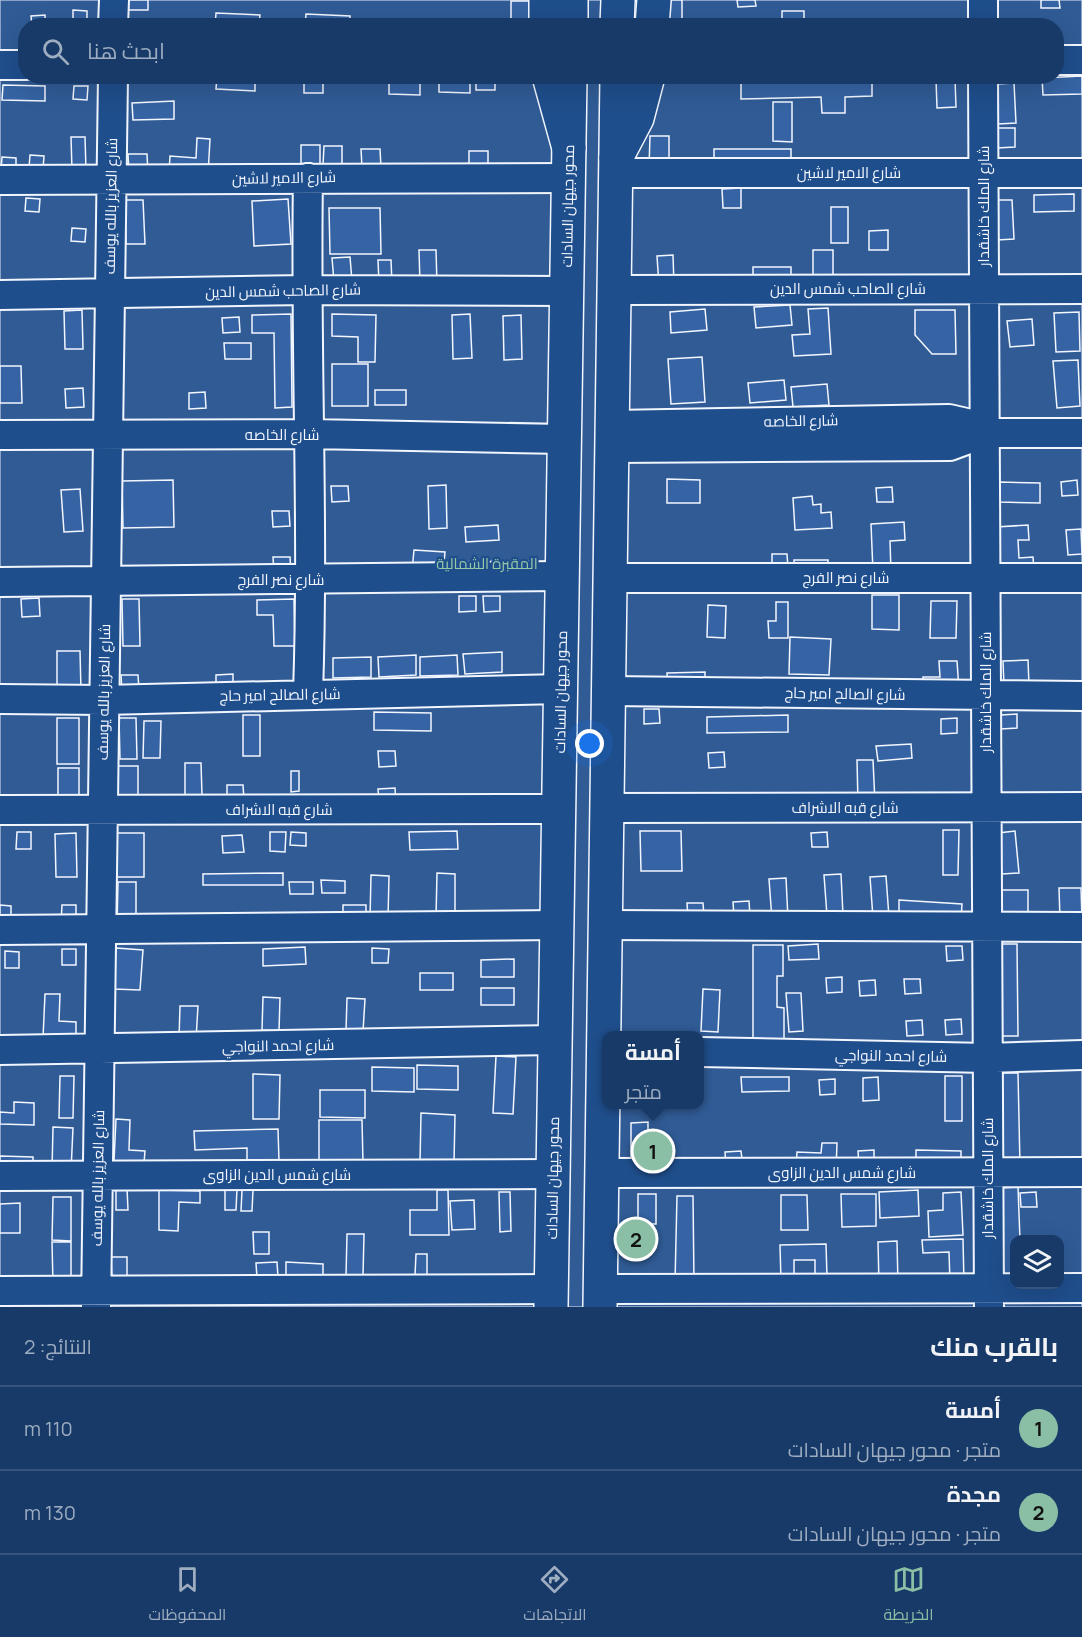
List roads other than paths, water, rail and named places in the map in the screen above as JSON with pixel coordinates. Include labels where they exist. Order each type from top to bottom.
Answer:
[{"type":"main road","points":[[546,0],[546,18]]},
{"type":"main road","points":[[571,0],[571,18]]},
{"type":"main road","points":[[617,18],[618,0]]},
{"type":"main road","points":[[653,18],[654,0]]},
{"type":"main road","points":[[551,84],[569,163]]},
{"type":"main road","name":"محور جيهان السادات","points":[[551,1298],[570,84]]},
{"type":"main road","points":[[606,1031],[617,84]]},
{"type":"main road","points":[[616,166],[636,118],[646,84]]},
{"type":"main road","points":[[601,1298],[604,1109]]},
{"type":"street","points":[[113,18],[114,0]]},
{"type":"street","points":[[983,0],[983,18]]},
{"type":"street","points":[[1064,60],[1082,60]]},
{"type":"street","points":[[0,64],[18,64]]},
{"type":"street","name":"شارع العزيز بالله يوسف","points":[[96,1299],[113,84]]},
{"type":"street","name":"شارع الملك خاشقدار","points":[[983,84],[989,1298]]},
{"type":"street","name":"شارع الامير لاشين","points":[[0,180],[308,178],[569,163]]},
{"type":"street","name":"شارع الامير لاشين","points":[[616,166],[984,173],[1082,172]]},
{"type":"street","points":[[308,178],[306,290],[311,434],[312,580],[308,694]]},
{"type":"street","name":"شارع الصاحب شمس الدين","points":[[615,290],[1082,288]]},
{"type":"street","name":"شارع الصاحب شمس الدين","points":[[0,295],[306,290],[567,291]]},
{"type":"street","name":"شارع الخاصه","points":[[613,436],[950,446],[985,433],[1082,433]]},
{"type":"street","name":"شارع الخاصه","points":[[0,435],[311,434],[565,440]]},
{"type":"street","name":"شارع نصر الفرج","points":[[0,582],[562,576]]},
{"type":"street","name":"شارع نصر الفرج","points":[[611,578],[1082,578]]},
{"type":"street","name":"شارع الصالح امير حاج","points":[[0,699],[104,700],[561,689]]},
{"type":"street","name":"شارع الصالح امير حاج","points":[[609,692],[1082,696]]},
{"type":"street","name":"شارع قبه الاشراف","points":[[608,808],[1082,807]]},
{"type":"street","name":"شارع قبه الاشراف","points":[[0,810],[559,809]]},
{"type":"street","points":[[0,930],[557,925]]},
{"type":"street","points":[[606,925],[1082,927]]},
{"type":"street","name":"شارع احمد النواجي","points":[[0,1050],[100,1050],[555,1040]]},
{"type":"street","name":"شارع احمد النواجي","points":[[704,1052],[988,1058],[1082,1055]]},
{"type":"street","name":"شارع شمس الدين الزاوى","points":[[602,1173],[1082,1172]]},
{"type":"street","name":"شارع شمس الدين الزاوى","points":[[0,1176],[553,1174]]},
{"type":"street","points":[[601,1298],[989,1298],[1082,1288]]},
{"type":"street","points":[[0,1291],[96,1299],[551,1298]]},
{"type":"place","name":"أمسة","points":[[653,1151]]},
{"type":"place","name":"مجدة","points":[[636,1239]]},
{"type":"park label","name":"المقبرة الشمالية","points":[[487,564]]}]
